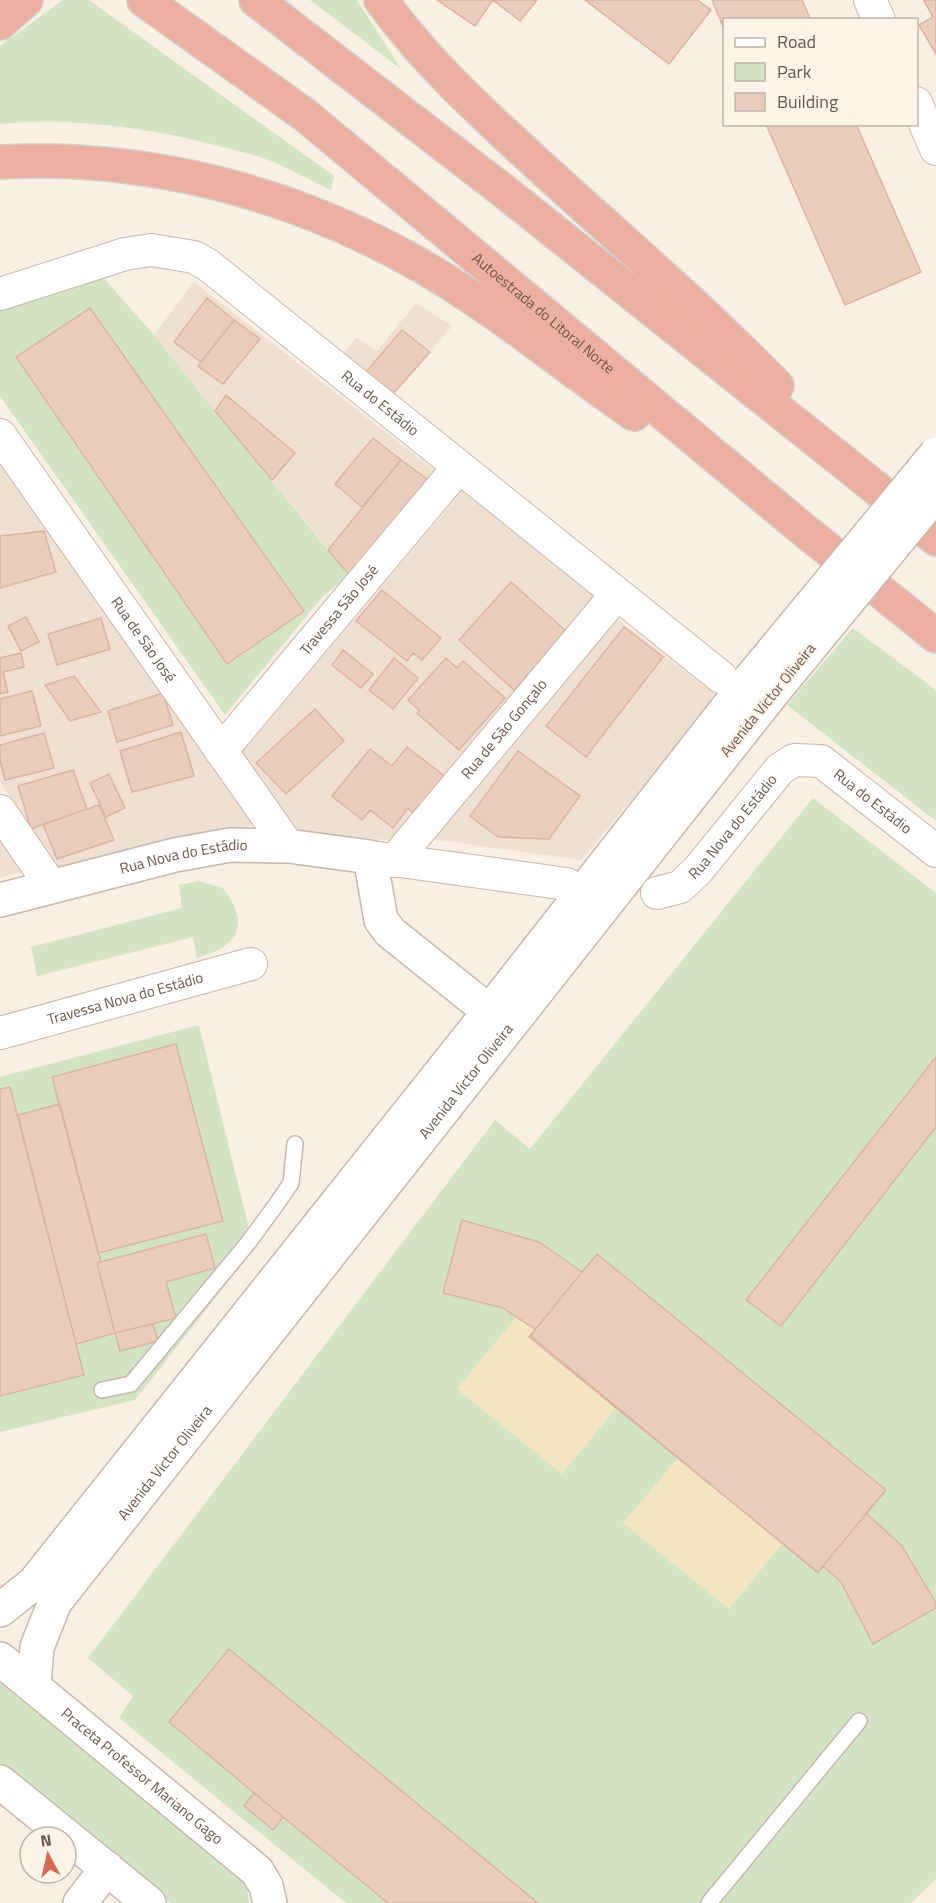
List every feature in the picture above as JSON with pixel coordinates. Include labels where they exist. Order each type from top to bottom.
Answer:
[{"type":"highway","name":"Autoestrada do Litoral Norte","points":[[144,0],[305,115],[936,636]]},
{"type":"highway","points":[[256,0],[510,195],[876,488],[936,539]]},
{"type":"highway","points":[[381,0],[430,62],[465,97],[656,273],[713,321],[876,488]]},
{"type":"highway","points":[[0,162],[49,159],[172,173],[287,202],[356,232],[419,265],[457,290],[800,526]]},
{"type":"street","points":[[870,0],[878,18]]},
{"type":"street","points":[[918,108],[936,149]]},
{"type":"street","name":"Rua do Estádio","points":[[0,294],[125,254],[151,250],[194,256],[616,595],[747,684]]},
{"type":"street","name":"Rua de São José","points":[[0,435],[288,846]]},
{"type":"street","name":"Avenida Victor Oliveira","points":[[34,1687],[37,1647],[55,1602],[500,1020],[747,684],[936,454]]},
{"type":"street","name":"Travessa São José","points":[[221,751],[458,468]]},
{"type":"street","name":"Avenida Victor Oliveira","points":[[747,684],[936,494]]},
{"type":"street","name":"Rua de São Gonçalo","points":[[382,859],[616,595]]},
{"type":"street","name":"Rua do Estádio","points":[[807,758],[821,761],[936,851]]},
{"type":"street","name":"Rua Nova do Estádio","points":[[657,893],[680,886],[698,870],[780,769],[794,760],[807,758]]},
{"type":"street","points":[[0,812],[51,886]]},
{"type":"street","name":"Rua Nova do Estádio","points":[[0,900],[175,855],[230,845],[288,846],[567,884]]},
{"type":"street","points":[[382,859],[381,920],[390,932],[500,1020]]},
{"type":"street","name":"Travessa Nova do Estádio","points":[[0,1033],[251,964]]},
{"type":"street","name":"Avenida Victor Oliveira","points":[[0,1610],[34,1583],[500,1020]]},
{"type":"street","name":"Praceta Professor Mariano Gago","points":[[0,1659],[257,1871],[266,1886],[271,1902]]},
{"type":"street","points":[[0,1782],[149,1903]]},
{"type":"street","points":[[80,1903],[107,1868]]},
{"type":"lane","points":[[102,1390],[130,1384],[248,1243],[291,1183],[295,1144]]},
{"type":"lane","points":[[709,1903],[859,1721]]},
{"type":"shaded area","points":[[194,282],[434,470],[350,576],[154,335]]},
{"type":"shaded area","points":[[416,303],[452,326],[394,393],[343,355],[356,337],[377,351]]},
{"type":"shaded area","points":[[0,456],[258,824],[56,868],[0,782]]},
{"type":"shaded area","points":[[463,490],[598,597],[397,841],[293,832],[239,756]]},
{"type":"shaded area","points":[[616,618],[718,696],[581,860],[430,839]]},
{"type":"shaded area","points":[[0,836],[23,872],[0,878]]},
{"type":"green space","points":[[63,0],[89,0],[334,176],[331,190],[260,157],[197,140],[98,124],[32,122],[0,124],[0,46]]},
{"type":"green space","points":[[310,0],[357,0],[401,69]]},
{"type":"green space","points":[[100,274],[154,335],[349,576],[323,596],[225,715],[0,396],[0,308]],"holes":[[[90,308],[227,663],[16,358]]]},
{"type":"green space","points":[[853,628],[936,690],[936,821],[787,705]]},
{"type":"green space","points":[[813,798],[936,893],[936,1879],[911,1903],[346,1903],[119,1718],[133,1696],[88,1658],[495,1120],[530,1149]]},
{"type":"green space","points":[[198,881],[223,888],[237,913],[236,932],[223,947],[197,958],[193,937],[37,976],[31,947],[182,908],[179,885]]},
{"type":"green space","points":[[199,1025],[254,1249],[135,1400],[0,1432],[0,1077]]},
{"type":"green space","points":[[0,1676],[246,1878],[249,1903],[170,1903],[78,1828],[78,1825],[74,1825],[0,1765]]},
{"type":"sand","points":[[517,1316],[535,1329],[617,1407],[562,1474],[457,1389]]},
{"type":"sand","points":[[678,1458],[782,1544],[729,1609],[623,1523]]},
{"type":"building","points":[[437,0],[493,0],[475,26]]},
{"type":"building","points":[[493,0],[537,0],[520,21]]},
{"type":"building","points":[[585,0],[697,0],[711,10],[669,64]]},
{"type":"building","points":[[712,0],[802,0],[810,18],[723,18],[723,27]]},
{"type":"building","points":[[936,0],[936,54],[919,25],[933,17],[924,1]]},
{"type":"building","points":[[767,126],[857,126],[921,272],[845,305]]},
{"type":"building","points":[[207,298],[234,320],[201,362],[174,342]]},
{"type":"building","points":[[90,308],[304,611],[227,664],[16,357]]},
{"type":"building","points":[[234,320],[260,339],[223,384],[198,366]]},
{"type":"building","points":[[402,330],[430,352],[394,393],[366,372]]},
{"type":"building","points":[[226,395],[295,453],[272,480],[215,411]]},
{"type":"building","points":[[373,438],[401,460],[362,507],[335,484]]},
{"type":"building","points":[[401,460],[427,479],[350,576],[328,550]]},
{"type":"building","points":[[44,531],[56,572],[0,588],[0,536]]},
{"type":"building","points":[[511,582],[567,632],[514,690],[459,640]]},
{"type":"building","points":[[382,590],[441,638],[422,660],[413,653],[407,661],[356,621]]},
{"type":"building","points":[[26,617],[39,642],[21,651],[8,626]]},
{"type":"building","points":[[101,618],[110,649],[57,665],[48,634]]},
{"type":"building","points":[[624,627],[663,657],[586,757],[546,726]]},
{"type":"building","points":[[343,650],[373,674],[361,688],[332,665]]},
{"type":"building","points":[[21,653],[24,667],[3,672],[8,692],[0,694],[0,658]]},
{"type":"building","points":[[394,658],[418,678],[393,709],[369,690]]},
{"type":"building","points":[[446,658],[457,668],[463,661],[505,698],[459,750],[417,713],[420,711],[408,700]]},
{"type":"building","points":[[74,676],[101,712],[70,721],[45,685]]},
{"type":"building","points":[[32,691],[41,726],[0,736],[0,699]]},
{"type":"building","points":[[163,693],[173,725],[117,742],[108,711]]},
{"type":"building","points":[[315,709],[344,741],[286,794],[256,763]]},
{"type":"building","points":[[181,732],[194,776],[132,792],[120,751]]},
{"type":"building","points":[[44,733],[54,768],[5,780],[0,761],[0,745]]},
{"type":"building","points":[[407,747],[448,779],[418,817],[408,808],[393,828],[370,810],[362,820],[332,796],[370,749],[392,766]]},
{"type":"building","points":[[518,751],[580,796],[549,839],[498,837],[470,816]]},
{"type":"building","points":[[73,770],[87,809],[31,829],[18,786]]},
{"type":"building","points":[[109,774],[125,808],[106,817],[90,783]]},
{"type":"building","points":[[99,805],[114,840],[57,859],[43,824]]},
{"type":"building","points":[[176,1044],[223,1221],[98,1253],[52,1077]]},
{"type":"building","points":[[936,1057],[936,1127],[781,1326],[746,1300]]},
{"type":"building","points":[[10,1087],[84,1375],[0,1396],[0,1089]]},
{"type":"building","points":[[60,1104],[101,1262],[97,1263],[115,1333],[76,1344],[18,1115]]},
{"type":"building","points":[[462,1220],[539,1242],[582,1272],[597,1254],[886,1490],[866,1513],[902,1546],[936,1603],[936,1608],[873,1644],[841,1582],[823,1566],[818,1573],[531,1336],[535,1329],[503,1308],[443,1293]]},
{"type":"building","points":[[206,1234],[215,1268],[166,1282],[176,1318],[115,1333],[97,1263]]},
{"type":"building","points":[[597,1254],[886,1490],[818,1572],[529,1337]]},
{"type":"building","points":[[153,1324],[158,1341],[120,1351],[115,1333]]},
{"type":"building","points":[[229,1649],[538,1903],[388,1903],[283,1817],[169,1722]]},
{"type":"building","points":[[254,1793],[283,1817],[273,1830],[244,1806]]}]
